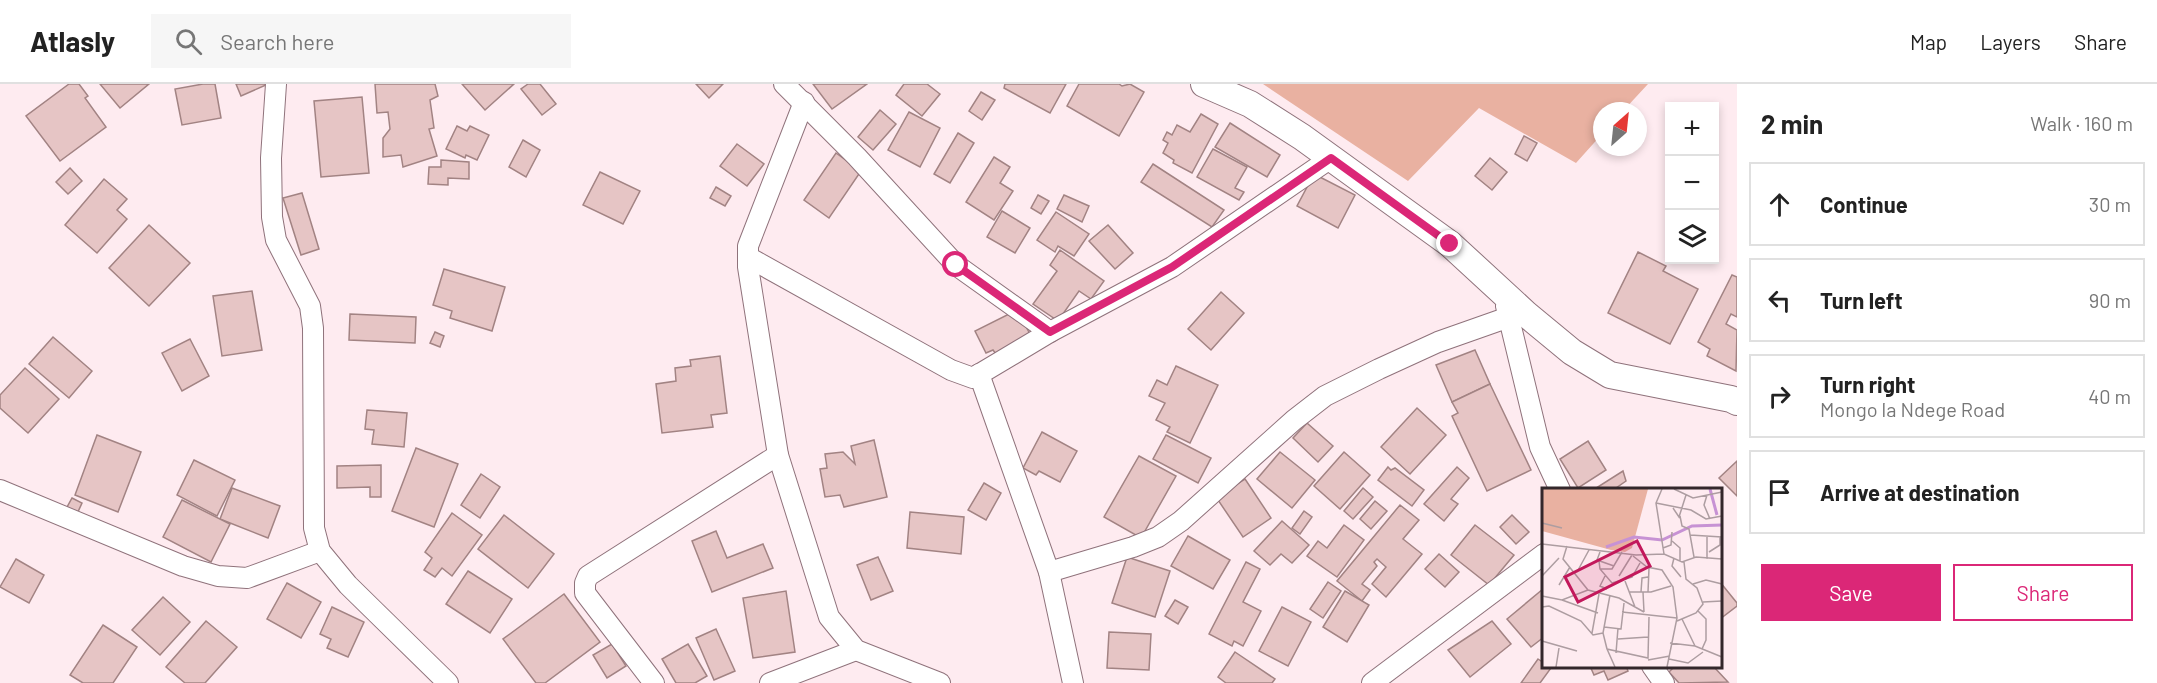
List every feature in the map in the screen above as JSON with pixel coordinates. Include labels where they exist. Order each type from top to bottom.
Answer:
[{"type":"street","points":[[784,84],[804,102],[956,265],[1050,332]]},
{"type":"street","points":[[1203,84],[1250,104],[1302,137],[1450,244],[1572,352],[1610,375],[1737,402]]},
{"type":"street","points":[[277,85],[271,158],[272,217],[276,240],[310,306],[313,328],[314,528],[320,551],[348,585],[448,683]]},
{"type":"street","points":[[804,102],[748,246],[748,267],[778,455],[829,617],[856,650],[940,683]]},
{"type":"street","points":[[748,257],[951,370],[973,378],[1050,332],[1172,267],[1331,158]]},
{"type":"street","points":[[1502,292],[1540,447],[1560,488]]},
{"type":"street","points":[[1049,572],[1133,547],[1158,537],[1181,521],[1294,420],[1325,396],[1438,342],[1509,317]]},
{"type":"street","points":[[979,374],[1049,572],[1073,683]]},
{"type":"street","points":[[654,683],[585,593],[588,576],[778,455]]},
{"type":"street","points":[[0,490],[183,566],[219,576],[246,578],[320,551]]},
{"type":"street","points":[[1372,683],[1542,556]]},
{"type":"street","points":[[770,683],[856,650]]},
{"type":"street","points":[[1653,668],[1664,683]]},
{"type":"shaded area","points":[[1263,84],[1648,84],[1631,102],[1593,102],[1593,144],[1576,163],[1479,108],[1408,181]]},
{"type":"building","points":[[69,84],[79,84],[88,96],[85,98],[106,127],[60,161],[26,116]]},
{"type":"building","points":[[100,84],[149,84],[120,108]]},
{"type":"building","points":[[215,84],[221,118],[182,125],[175,89]]},
{"type":"building","points":[[236,84],[268,84],[241,96]]},
{"type":"building","points":[[375,84],[435,84],[438,96],[430,100],[434,128],[429,129],[437,156],[403,167],[401,155],[383,157],[383,138],[390,129],[388,112],[377,113]]},
{"type":"building","points":[[462,84],[514,84],[485,110]]},
{"type":"building","points":[[528,84],[540,84],[556,104],[542,115],[521,89]]},
{"type":"building","points":[[696,84],[723,84],[709,98]]},
{"type":"building","points":[[813,84],[867,84],[832,109]]},
{"type":"building","points":[[904,84],[927,84],[940,94],[922,116],[896,95]]},
{"type":"building","points":[[1005,84],[1066,84],[1050,113],[1004,88]]},
{"type":"building","points":[[1079,84],[1119,84],[1122,86],[1130,84],[1144,92],[1119,136],[1067,106]]},
{"type":"building","points":[[981,92],[995,100],[982,120],[969,111]]},
{"type":"building","points":[[362,97],[369,173],[321,177],[314,101]]},
{"type":"building","points":[[880,110],[896,124],[873,150],[858,137]]},
{"type":"building","points":[[909,112],[940,128],[920,167],[888,150]]},
{"type":"building","points":[[1201,114],[1218,124],[1192,173],[1173,163],[1174,160],[1163,153],[1168,143],[1163,140],[1167,132],[1172,135],[1177,125],[1190,132]]},
{"type":"building","points":[[1230,123],[1280,155],[1267,177],[1215,147]]},
{"type":"building","points":[[457,126],[467,131],[470,126],[489,135],[477,160],[466,155],[465,158],[446,149]]},
{"type":"building","points":[[958,133],[974,143],[950,183],[934,174]]},
{"type":"building","points":[[1524,136],[1537,143],[1527,161],[1515,154]]},
{"type":"building","points":[[523,140],[540,150],[526,177],[509,167]]},
{"type":"building","points":[[737,144],[764,164],[747,186],[720,166]]},
{"type":"building","points":[[1213,149],[1247,167],[1235,188],[1244,192],[1239,200],[1197,177]]},
{"type":"building","points":[[836,153],[861,171],[829,218],[804,200]]},
{"type":"building","points":[[994,157],[1010,167],[1000,183],[1013,191],[994,220],[966,202]]},
{"type":"building","points":[[1490,158],[1507,172],[1492,190],[1475,176]]},
{"type":"building","points":[[441,160],[469,162],[469,179],[448,178],[448,185],[428,184],[429,167],[441,167]]},
{"type":"building","points":[[1153,164],[1224,210],[1212,227],[1141,182]]},
{"type":"building","points":[[70,168],[82,181],[68,194],[56,182]]},
{"type":"building","points":[[600,172],[640,191],[623,224],[583,205]]},
{"type":"building","points":[[1314,174],[1355,195],[1338,228],[1297,206]]},
{"type":"building","points":[[104,179],[127,199],[117,210],[127,219],[97,253],[65,225]]},
{"type":"building","points":[[716,187],[731,196],[725,206],[710,198]]},
{"type":"building","points":[[302,193],[319,249],[301,255],[283,198]]},
{"type":"building","points":[[1038,195],[1049,201],[1041,214],[1031,208]]},
{"type":"building","points":[[1064,195],[1089,206],[1082,222],[1057,209]]},
{"type":"building","points":[[1002,211],[1030,228],[1015,253],[987,237]]},
{"type":"building","points":[[1056,212],[1089,234],[1074,256],[1058,246],[1055,252],[1037,240]]},
{"type":"building","points":[[149,225],[190,263],[149,306],[109,268]]},
{"type":"building","points":[[1108,225],[1133,253],[1115,269],[1089,241]]},
{"type":"building","points":[[1060,250],[1104,281],[1091,299],[1079,291],[1058,321],[1033,304],[1057,271],[1050,265]]},
{"type":"building","points":[[1638,252],[1666,266],[1663,271],[1698,289],[1670,344],[1608,313]]},
{"type":"building","points":[[444,269],[505,287],[492,331],[450,318],[452,311],[433,305]]},
{"type":"building","points":[[1732,275],[1737,277],[1737,317],[1731,314],[1726,324],[1737,330],[1736,371],[1707,356],[1710,349],[1698,342]]},
{"type":"building","points":[[252,291],[262,350],[222,356],[213,296]]},
{"type":"building","points":[[1221,292],[1244,313],[1211,350],[1188,329]]},
{"type":"building","points":[[1017,310],[1031,336],[996,354],[993,350],[986,353],[975,331]]},
{"type":"building","points":[[350,314],[416,317],[415,343],[349,340]]},
{"type":"building","points":[[435,332],[444,336],[440,347],[430,343]]},
{"type":"building","points":[[53,337],[92,371],[69,398],[29,364]]},
{"type":"building","points":[[190,339],[209,376],[182,391],[162,353]]},
{"type":"building","points":[[1475,350],[1490,384],[1452,402],[1436,365]]},
{"type":"building","points":[[720,356],[727,413],[711,415],[713,427],[662,433],[656,384],[676,381],[675,368],[691,366],[690,360]]},
{"type":"building","points":[[1176,366],[1218,385],[1190,443],[1167,432],[1170,427],[1156,420],[1165,403],[1149,396],[1157,380],[1167,385]]},
{"type":"building","points":[[25,368],[59,399],[28,433],[0,408],[0,395]]},
{"type":"building","points":[[1490,384],[1531,470],[1487,491],[1452,416],[1458,413],[1452,402]]},
{"type":"building","points":[[1417,408],[1446,435],[1410,474],[1381,447]]},
{"type":"building","points":[[367,410],[407,413],[404,447],[372,444],[374,430],[365,429]]},
{"type":"building","points":[[1307,423],[1333,446],[1318,462],[1293,438]]},
{"type":"building","points":[[1042,432],[1077,451],[1060,482],[1039,471],[1036,475],[1023,468]]},
{"type":"building","points":[[97,435],[141,452],[118,512],[75,495]]},
{"type":"building","points":[[1166,435],[1211,458],[1198,483],[1153,459]]},
{"type":"building","points":[[874,440],[887,497],[844,507],[840,495],[825,497],[820,469],[827,468],[825,454],[843,452],[855,464],[851,446]]},
{"type":"building","points":[[1588,441],[1606,470],[1578,488],[1560,459]]},
{"type":"building","points":[[416,448],[458,464],[434,527],[392,511]]},
{"type":"building","points":[[1280,452],[1315,480],[1292,508],[1257,479]]},
{"type":"building","points":[[1344,452],[1370,475],[1340,509],[1314,486]]},
{"type":"building","points":[[1139,456],[1176,476],[1141,538],[1104,517]]},
{"type":"building","points":[[194,460],[235,480],[217,516],[177,495]]},
{"type":"building","points":[[1737,461],[1737,496],[1719,478]]},
{"type":"building","points":[[381,465],[381,497],[370,497],[370,487],[337,488],[337,466]]},
{"type":"building","points":[[1388,467],[1391,470],[1395,468],[1424,490],[1412,506],[1378,480]]},
{"type":"building","points":[[1457,467],[1469,478],[1451,499],[1458,504],[1444,521],[1424,504]]},
{"type":"building","points":[[1623,471],[1626,481],[1616,488],[1596,488]]},
{"type":"building","points":[[481,474],[500,487],[480,518],[461,505]]},
{"type":"building","points":[[1245,479],[1271,518],[1243,537],[1216,497]]},
{"type":"building","points":[[984,483],[1001,493],[986,520],[968,510]]},
{"type":"building","points":[[232,488],[280,506],[268,538],[220,519]]},
{"type":"building","points":[[1363,488],[1373,497],[1353,519],[1344,511]]},
{"type":"building","points":[[72,498],[82,503],[77,514],[66,509]]},
{"type":"building","points":[[182,500],[230,524],[211,562],[163,537]]},
{"type":"building","points":[[1375,501],[1387,511],[1371,529],[1360,519]]},
{"type":"building","points":[[1400,505],[1419,520],[1403,539],[1422,554],[1386,597],[1372,584],[1386,567],[1377,559],[1374,562],[1377,566],[1362,584],[1370,590],[1362,601],[1337,581]]},
{"type":"building","points":[[1304,511],[1312,517],[1300,534],[1292,528]]},
{"type":"building","points":[[910,512],[964,517],[961,554],[907,548]]},
{"type":"building","points":[[452,513],[482,535],[452,576],[442,568],[435,577],[424,570],[432,558],[425,552]]},
{"type":"building","points":[[504,515],[554,554],[528,588],[478,549]]},
{"type":"building","points":[[1512,515],[1529,532],[1516,544],[1500,527]]},
{"type":"building","points":[[1282,521],[1309,545],[1292,563],[1281,554],[1270,565],[1254,551]]},
{"type":"building","points":[[1344,525],[1364,540],[1337,577],[1307,556],[1318,541],[1327,548]]},
{"type":"building","points":[[1475,525],[1514,555],[1489,585],[1451,555]]},
{"type":"building","points":[[716,531],[727,558],[763,544],[773,568],[712,592],[692,541]]},
{"type":"building","points":[[1188,536],[1230,560],[1213,589],[1171,566]]},
{"type":"building","points":[[1439,554],[1459,572],[1445,587],[1425,569]]},
{"type":"building","points":[[878,557],[893,591],[871,600],[857,565]]},
{"type":"building","points":[[1127,557],[1170,571],[1155,617],[1112,603]]},
{"type":"building","points":[[16,559],[44,575],[29,603],[0,587]]},
{"type":"building","points":[[1246,562],[1260,569],[1243,602],[1261,611],[1243,646],[1234,641],[1232,646],[1209,634]]},
{"type":"building","points":[[468,571],[512,599],[490,633],[446,604]]},
{"type":"building","points":[[1328,582],[1341,591],[1323,618],[1310,609]]},
{"type":"building","points":[[287,583],[321,602],[301,638],[267,619]]},
{"type":"building","points":[[1722,584],[1737,603],[1737,606],[1722,617]]},
{"type":"building","points":[[1542,590],[1542,639],[1531,647],[1507,619]]},
{"type":"building","points":[[786,591],[795,652],[753,658],[743,598]]},
{"type":"building","points":[[1345,591],[1369,605],[1347,642],[1323,627]]},
{"type":"building","points":[[564,594],[600,642],[545,683],[536,683],[503,639]]},
{"type":"building","points":[[163,597],[190,622],[160,655],[132,630]]},
{"type":"building","points":[[1175,600],[1188,607],[1178,624],[1165,616]]},
{"type":"building","points":[[332,607],[364,622],[348,657],[327,648],[331,639],[320,634]]},
{"type":"building","points":[[1282,607],[1311,622],[1288,666],[1259,651]]},
{"type":"building","points":[[206,621],[237,647],[205,683],[185,683],[166,667]]},
{"type":"building","points":[[1492,621],[1511,644],[1470,677],[1448,650]]},
{"type":"building","points":[[103,625],[137,647],[113,683],[83,683],[70,675]]},
{"type":"building","points":[[716,629],[735,671],[714,680],[696,638]]},
{"type":"building","points":[[1109,632],[1151,634],[1149,670],[1107,668]]},
{"type":"building","points":[[612,644],[626,666],[607,678],[593,655]]},
{"type":"building","points":[[688,644],[707,676],[695,683],[676,683],[662,659]]},
{"type":"building","points":[[1235,652],[1275,679],[1272,683],[1226,683],[1218,677]]},
{"type":"building","points":[[1538,659],[1542,662],[1542,668],[1551,668],[1540,683],[1521,683]]},
{"type":"building","points":[[1591,668],[1627,668],[1628,671],[1608,680],[1604,671],[1594,675]]},
{"type":"building","points":[[1673,668],[1715,668],[1728,682],[1679,683],[1669,672]]},
{"type":"route","points":[[956,265],[1050,332],[1172,267],[1331,158],[1450,244]]}]
